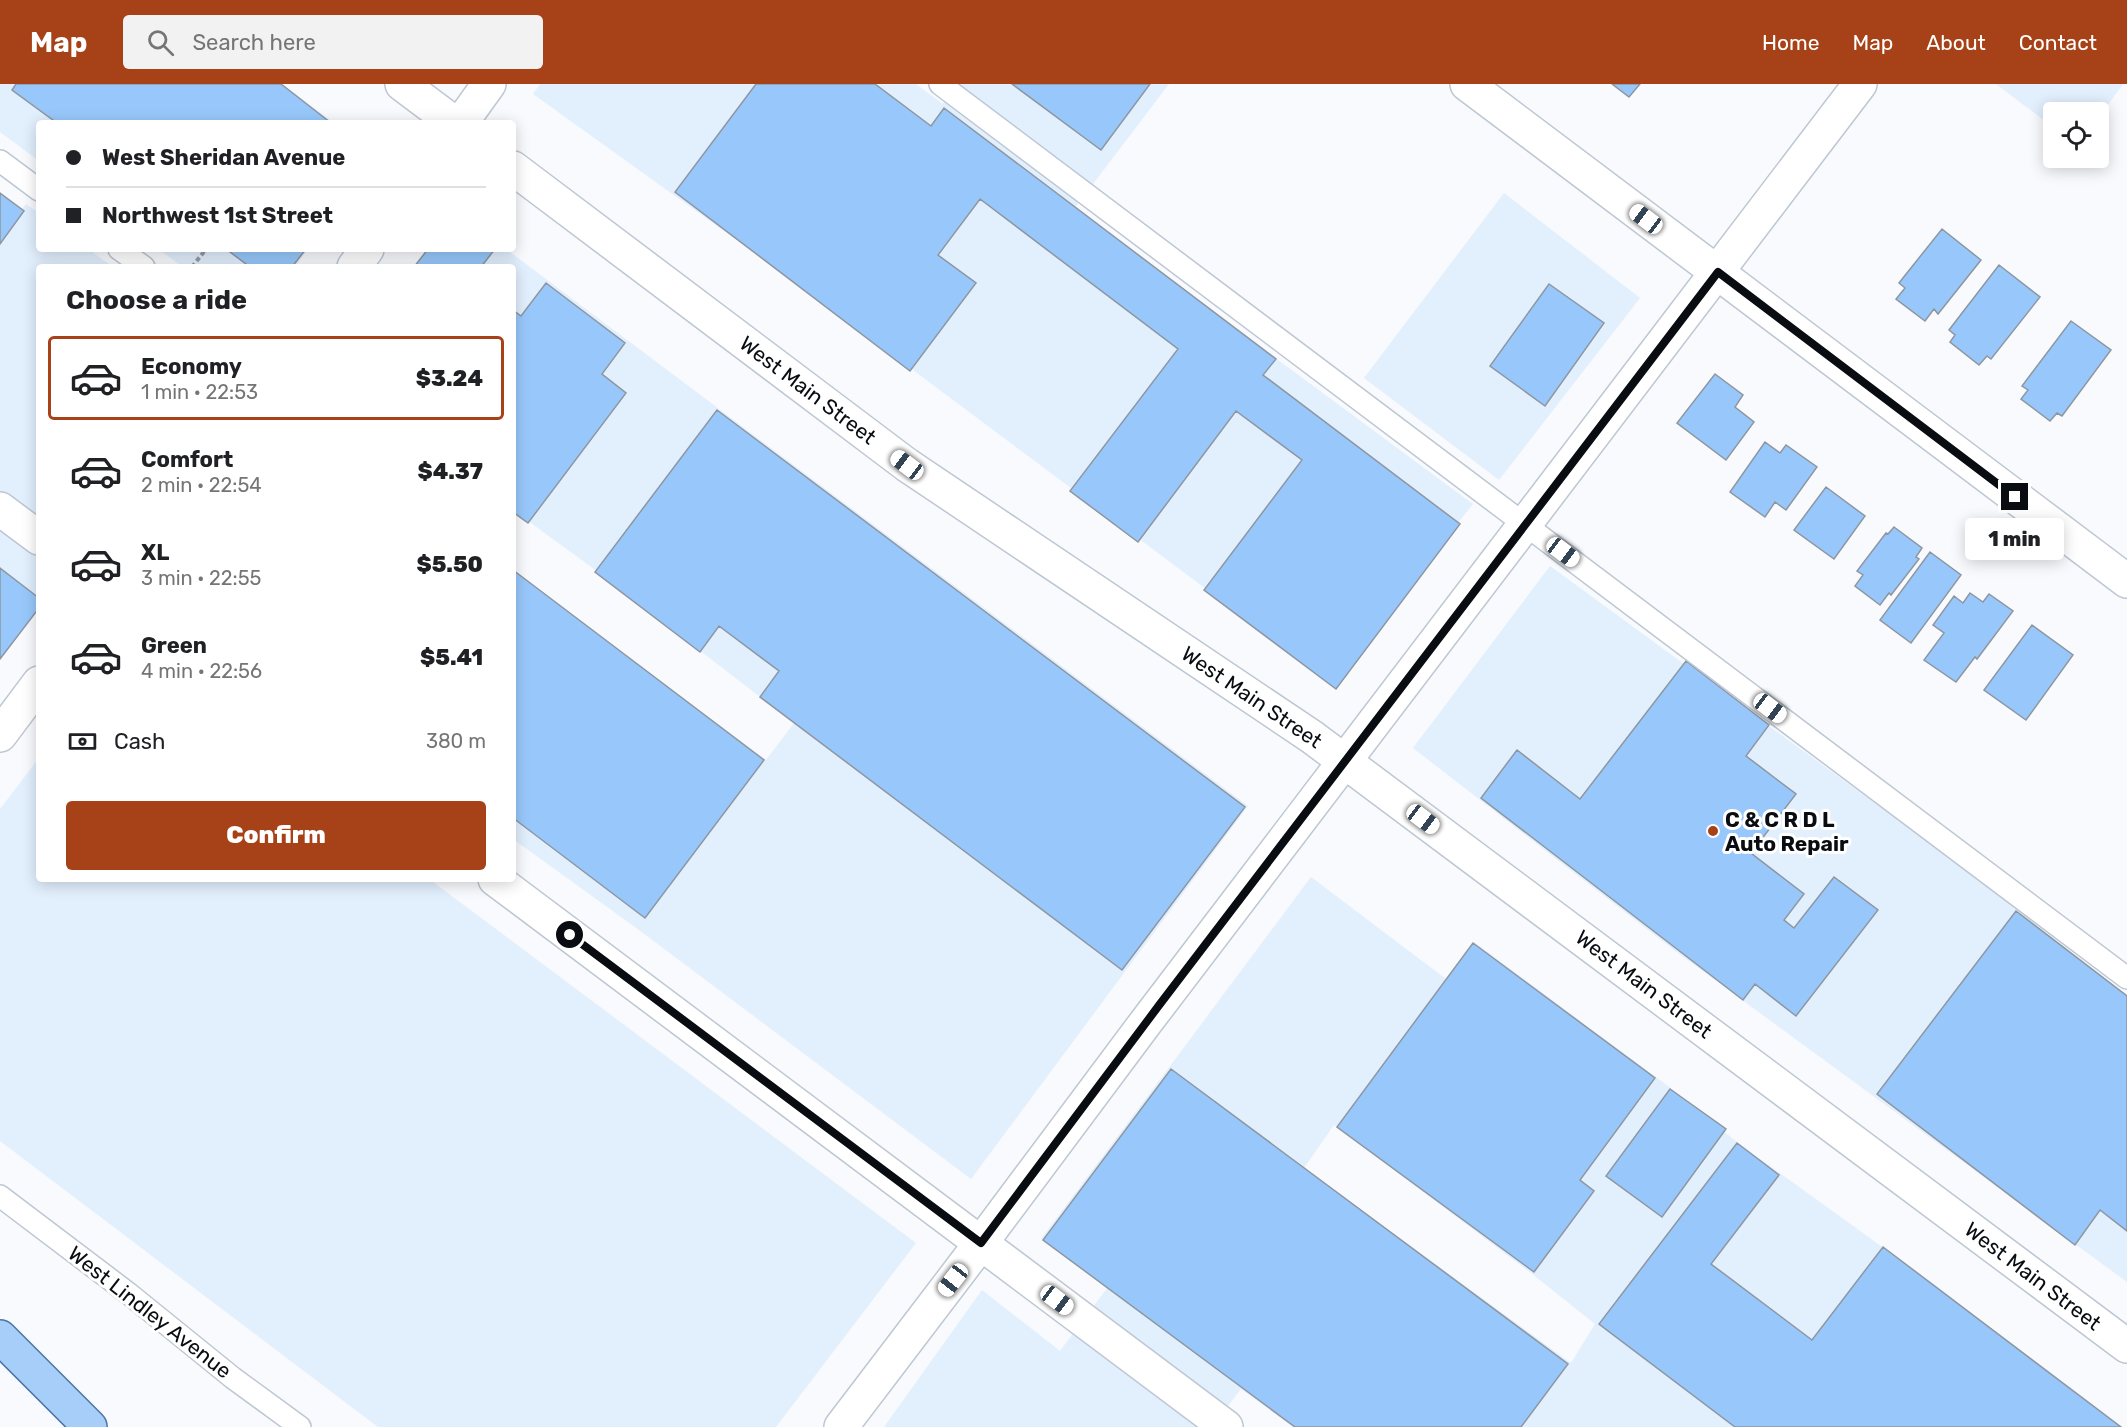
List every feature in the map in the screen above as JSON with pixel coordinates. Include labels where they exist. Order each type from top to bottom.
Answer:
[{"type":"main road","points":[[0,1337],[90,1427]]},
{"type":"street","points":[[402,84],[450,120]]},
{"type":"street","points":[[463,120],[489,84]]},
{"type":"street","points":[[1467,84],[2127,581]]},
{"type":"street","points":[[841,1427],[1344,761],[1860,84]]},
{"type":"street","name":"West Main Street","points":[[516,170],[907,465],[1344,761],[2127,1346]]},
{"type":"street","points":[[0,509],[36,536]]},
{"type":"street","points":[[0,735],[36,687]]},
{"type":"street","points":[[499,882],[1226,1427]]},
{"type":"lane","points":[[940,84],[2127,978]]},
{"type":"lane","points":[[0,161],[36,188]]},
{"type":"lane","points":[[123,252],[140,264]]},
{"type":"lane","name":"West Lindley Avenue","points":[[0,1196],[128,1293],[233,1378],[300,1427]]},
{"type":"path","points":[[194,264],[204,252]]},
{"type":"shaded area","points":[[0,84],[282,84],[330,120],[36,120],[36,159],[0,132]]},
{"type":"shaded area","points":[[540,84],[916,84],[943,104],[956,84],[1169,84],[1074,209],[1473,504],[1332,683],[802,287],[533,94]]},
{"type":"shaded area","points":[[1996,84],[2123,84],[2109,103],[2043,102],[2043,119]]},
{"type":"shaded area","points":[[1504,193],[1640,298],[1499,480],[1364,378]]},
{"type":"shaded area","points":[[26,204],[36,211],[36,252],[92,252],[109,264],[36,264],[36,599],[0,646],[0,238]]},
{"type":"shaded area","points":[[162,252],[306,252],[297,264],[179,264]]},
{"type":"shaded area","points":[[426,252],[510,252],[1248,806],[971,1179],[639,930],[516,841],[516,572],[766,760],[794,723],[590,566],[516,512],[516,264],[416,264]]},
{"type":"shaded area","points":[[1550,566],[1928,842],[2127,995],[2127,1282],[1674,950],[1413,748]]},
{"type":"shaded area","points":[[36,762],[36,882],[433,882],[916,1243],[776,1427],[378,1427],[0,1141],[0,809]]},
{"type":"shaded area","points":[[1311,877],[1446,979],[1474,942],[1672,1089],[1738,1143],[1935,1285],[2120,1427],[1293,1427],[1241,1389],[1212,1427],[884,1427],[982,1290],[1060,1351],[1108,1287],[1041,1239]],"holes":[[[1334,1125],[1595,1324],[1571,1363],[1304,1168]]]},
{"type":"building","points":[[16,84],[281,84],[327,120],[53,120],[12,90]]},
{"type":"building","points":[[756,84],[875,84],[931,126],[944,108],[1276,359],[1263,375],[1460,524],[1336,689],[1204,590],[1302,460],[1236,411],[1138,542],[1070,491],[1178,349],[980,199],[938,255],[976,283],[910,371],[675,192]]},
{"type":"building","points":[[1012,84],[1150,84],[1101,150]]},
{"type":"building","points":[[1612,84],[1640,84],[1629,97]]},
{"type":"building","points":[[0,193],[24,211],[0,244]]},
{"type":"building","points":[[1942,229],[1981,260],[1938,314],[1934,309],[1925,321],[1896,299],[1905,288],[1899,283]]},
{"type":"building","points":[[230,252],[304,252],[294,264],[246,264]]},
{"type":"building","points":[[426,252],[493,252],[483,264],[416,264]]},
{"type":"building","points":[[1999,265],[2040,297],[1991,359],[1987,356],[1979,365],[1950,342],[1955,335],[1949,330]]},
{"type":"building","points":[[546,283],[625,343],[602,374],[626,393],[528,523],[516,514],[516,312],[521,316]]},
{"type":"building","points":[[1549,284],[1604,323],[1545,406],[1490,366]]},
{"type":"building","points":[[2071,321],[2111,350],[2062,416],[2057,413],[2050,421],[2021,399],[2028,390],[2022,386]]},
{"type":"building","points":[[1715,374],[1743,395],[1735,407],[1754,422],[1726,460],[1677,423]]},
{"type":"building","points":[[717,410],[1245,807],[1122,970],[760,697],[779,671],[719,626],[700,652],[595,572]]},
{"type":"building","points":[[1765,442],[1780,453],[1786,445],[1817,467],[1786,510],[1775,502],[1765,517],[1730,492]]},
{"type":"building","points":[[1826,487],[1865,516],[1834,559],[1794,530]]},
{"type":"building","points":[[1894,527],[1922,548],[1916,557],[1919,559],[1891,595],[1889,593],[1880,605],[1855,586],[1863,575],[1857,571],[1886,533],[1888,534]]},
{"type":"building","points":[[1930,552],[1961,575],[1911,643],[1880,620]]},
{"type":"building","points":[[0,568],[36,596],[36,612],[0,659]]},
{"type":"building","points":[[516,572],[764,760],[645,918],[516,820]]},
{"type":"building","points":[[1970,593],[1983,602],[1989,594],[2013,611],[1977,659],[1975,657],[1956,682],[1924,660],[1944,633],[1933,625],[1954,596],[1963,603]]},
{"type":"building","points":[[2032,625],[2073,655],[2026,720],[1984,690]]},
{"type":"building","points":[[1686,661],[1769,725],[1746,756],[1796,794],[1751,853],[1804,894],[1784,920],[1794,928],[1834,877],[1878,910],[1796,1016],[1755,984],[1743,1000],[1481,798],[1517,750],[1580,799]]},
{"type":"building","points":[[2016,911],[2127,996],[2127,1231],[2100,1210],[2075,1245],[1877,1094]]},
{"type":"building","points":[[1473,943],[1655,1078],[1580,1180],[1594,1191],[1534,1272],[1337,1127]]},
{"type":"building","points":[[1171,1069],[1568,1364],[1521,1427],[1295,1427],[1043,1240]]},
{"type":"building","points":[[1670,1089],[1726,1129],[1662,1217],[1606,1176]]},
{"type":"building","points":[[1737,1143],[1779,1175],[1711,1264],[1812,1340],[1883,1247],[2121,1427],[1735,1427],[1599,1324]]},
{"type":"place","name":"C & C R D L Auto Repair","points":[[1713,831]]},
{"type":"route","points":[[570,935],[981,1243],[1344,761],[1718,272],[2015,497]]}]
